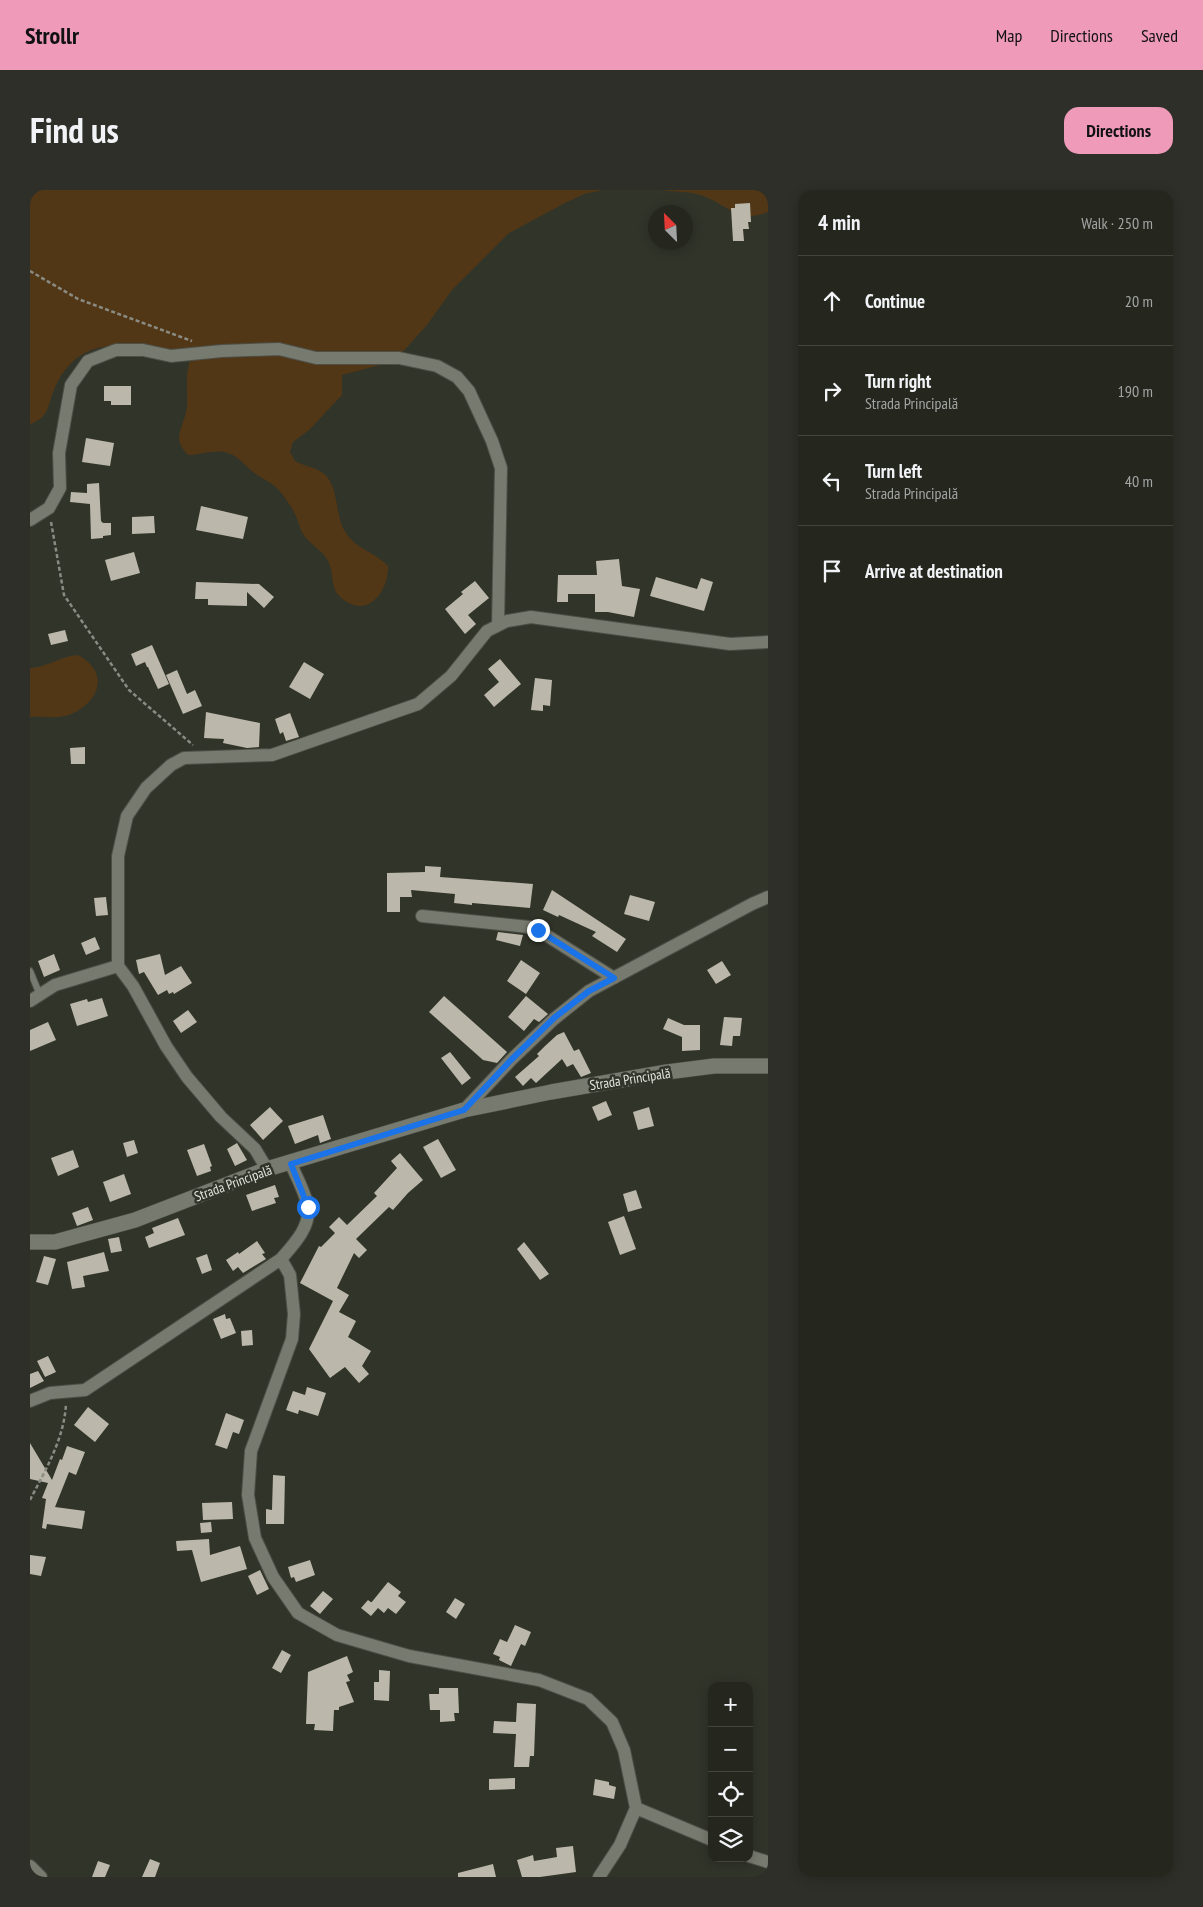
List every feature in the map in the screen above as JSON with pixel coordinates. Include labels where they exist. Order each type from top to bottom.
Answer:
[{"type":"street","points":[[30,520],[49,508],[60,488],[60,453],[71,385],[88,361],[116,350],[143,350],[171,356],[222,351],[279,349],[316,358],[398,358],[436,366],[457,377],[468,391],[492,441],[501,468],[498,626]]},
{"type":"street","points":[[267,1169],[255,1149],[221,1117],[187,1077],[166,1046],[133,986],[118,966],[118,856],[128,816],[146,788],[171,765],[184,758],[272,755],[418,704],[450,676],[487,631],[508,621],[531,618],[730,644],[768,642]]},
{"type":"street","name":"Strada Principală","points":[[464,1110],[554,1018],[589,991],[768,897]]},
{"type":"street","points":[[422,916],[529,927],[538,930],[614,978]]},
{"type":"street","points":[[35,998],[55,985],[118,966]]},
{"type":"street","name":"Strada Principală","points":[[30,1242],[55,1242],[134,1220],[267,1169],[291,1164],[464,1110],[551,1092],[666,1072],[714,1066],[768,1066]]},
{"type":"street","points":[[30,1401],[50,1393],[85,1390],[281,1259],[294,1243],[308,1216],[308,1207],[291,1164]]},
{"type":"street","points":[[281,1259],[290,1275],[294,1314],[292,1339],[251,1451],[248,1494],[255,1538],[273,1576],[298,1613],[337,1635],[409,1656],[539,1680],[588,1699],[612,1722],[624,1750],[636,1808],[620,1845],[599,1877]]},
{"type":"street","points":[[636,1808],[708,1838]]},
{"type":"street","points":[[753,1857],[768,1862]]},
{"type":"street","points":[[30,1866],[41,1877]]},
{"type":"lane","points":[[30,971],[35,998]]},
{"type":"path","points":[[30,271],[78,299],[195,342]]},
{"type":"path","points":[[49,508],[64,595],[129,690],[207,758]]},
{"type":"path","points":[[30,1500],[56,1448],[65,1420],[66,1392]]},
{"type":"shaded area","points":[[30,190],[603,190],[584,194],[509,233],[452,290],[427,325],[399,356],[380,365],[342,375],[342,395],[309,430],[293,442],[290,452],[295,461],[320,471],[332,485],[342,526],[346,533],[355,543],[388,566],[385,584],[381,592],[376,599],[362,606],[353,605],[336,592],[327,558],[305,536],[292,508],[278,489],[229,453],[216,452],[188,455],[183,449],[179,437],[186,411],[187,375],[192,356],[131,346],[112,346],[94,349],[78,357],[64,371],[44,415],[30,424]]},
{"type":"shaded area","points":[[662,190],[768,190],[768,212],[749,216],[733,211],[700,195]]},
{"type":"shaded area","points":[[78,655],[95,670],[98,679],[94,695],[88,703],[79,710],[65,716],[30,717],[30,668]]},
{"type":"building","points":[[750,203],[751,222],[748,222],[749,229],[743,229],[744,241],[733,241],[731,208],[735,208],[735,204]]},
{"type":"building","points":[[104,386],[131,386],[131,405],[111,405],[111,401],[104,401]]},
{"type":"building","points":[[86,438],[114,443],[110,466],[82,462]]},
{"type":"building","points":[[99,483],[101,521],[103,523],[111,523],[111,535],[91,539],[90,504],[70,502],[71,492],[87,493],[87,484]]},
{"type":"building","points":[[201,506],[248,517],[243,539],[196,530]]},
{"type":"building","points":[[154,516],[155,533],[132,534],[132,517]]},
{"type":"building","points":[[134,552],[140,573],[111,581],[105,560]]},
{"type":"building","points":[[619,559],[622,586],[640,589],[634,617],[608,612],[595,612],[595,594],[568,594],[568,602],[557,602],[558,575],[597,575],[596,561]]},
{"type":"building","points":[[656,577],[697,589],[701,578],[713,582],[704,611],[650,596]]},
{"type":"building","points":[[475,581],[489,598],[468,615],[476,624],[465,634],[445,609],[463,594],[461,592]]},
{"type":"building","points":[[196,582],[259,584],[274,597],[264,608],[247,592],[247,606],[208,605],[208,599],[195,599]]},
{"type":"building","points":[[65,630],[68,641],[51,645],[48,634]]},
{"type":"building","points":[[152,645],[169,684],[158,689],[145,662],[136,666],[131,654]]},
{"type":"building","points":[[500,659],[521,684],[494,707],[484,695],[499,682],[488,669]]},
{"type":"building","points":[[304,662],[324,674],[310,699],[289,687]]},
{"type":"building","points":[[177,670],[187,694],[195,690],[202,706],[183,714],[166,675]]},
{"type":"building","points":[[535,678],[552,680],[550,706],[543,705],[543,711],[531,710]]},
{"type":"building","points":[[206,712],[260,723],[259,747],[247,748],[223,743],[224,739],[204,738]]},
{"type":"building","points":[[290,713],[299,737],[286,741],[283,732],[280,734],[275,719]]},
{"type":"building","points":[[85,747],[85,764],[71,764],[70,748]]},
{"type":"building","points":[[425,866],[441,867],[440,877],[533,884],[530,908],[454,903],[455,894],[411,890],[412,897],[400,897],[400,912],[387,912],[387,873],[425,872]]},
{"type":"building","points":[[552,890],[626,939],[617,952],[592,936],[596,932],[559,915],[558,917],[543,910]]},
{"type":"building","points":[[630,895],[655,902],[649,921],[624,914]]},
{"type":"building","points":[[106,897],[108,915],[96,916],[94,898]]},
{"type":"building","points":[[498,932],[523,935],[520,946],[496,940]]},
{"type":"building","points":[[95,937],[100,949],[86,955],[81,943]]},
{"type":"building","points":[[54,954],[60,970],[44,977],[38,961]]},
{"type":"building","points":[[160,954],[165,975],[181,966],[192,983],[174,994],[173,992],[169,994],[167,990],[158,995],[144,972],[139,974],[136,960]]},
{"type":"building","points":[[521,960],[540,973],[526,994],[507,981]]},
{"type":"building","points":[[722,961],[731,975],[716,984],[707,970]]},
{"type":"building","points":[[444,996],[507,1052],[497,1063],[483,1060],[429,1012]]},
{"type":"building","points":[[526,996],[548,1014],[539,1022],[534,1019],[524,1031],[508,1017]]},
{"type":"building","points":[[102,998],[108,1016],[77,1026],[70,1004],[87,999],[88,1002]]},
{"type":"building","points":[[188,1010],[197,1022],[181,1033],[173,1021]]},
{"type":"building","points":[[724,1017],[742,1018],[740,1036],[733,1036],[732,1046],[720,1045]]},
{"type":"building","points":[[668,1018],[684,1025],[700,1025],[700,1050],[682,1051],[682,1037],[663,1029]]},
{"type":"building","points":[[48,1022],[56,1040],[30,1051],[30,1030]]},
{"type":"building","points":[[564,1032],[574,1051],[579,1049],[591,1073],[581,1077],[573,1064],[567,1067],[562,1059],[536,1083],[531,1078],[523,1086],[515,1077],[539,1056],[537,1054],[545,1046],[557,1035]]},
{"type":"building","points":[[450,1052],[471,1078],[462,1085],[441,1058]]},
{"type":"building","points":[[606,1101],[612,1115],[598,1121],[592,1107]]},
{"type":"building","points":[[270,1107],[283,1121],[263,1140],[250,1125]]},
{"type":"building","points":[[649,1107],[654,1126],[638,1130],[633,1112]]},
{"type":"building","points":[[323,1115],[331,1139],[320,1143],[318,1135],[295,1144],[288,1126]]},
{"type":"building","points":[[438,1139],[456,1170],[441,1178],[423,1147]]},
{"type":"building","points":[[134,1140],[138,1153],[127,1157],[123,1143]]},
{"type":"building","points":[[237,1143],[247,1160],[235,1166],[227,1149]]},
{"type":"building","points":[[204,1144],[212,1166],[210,1167],[211,1171],[197,1176],[187,1150]]},
{"type":"building","points":[[73,1150],[79,1167],[58,1176],[51,1158]]},
{"type":"building","points":[[400,1153],[423,1180],[393,1210],[389,1207],[356,1239],[367,1250],[359,1258],[354,1253],[337,1288],[349,1295],[339,1312],[356,1321],[348,1337],[371,1351],[362,1366],[369,1374],[359,1383],[345,1367],[330,1378],[309,1349],[333,1301],[300,1283],[319,1246],[321,1247],[335,1233],[329,1227],[339,1217],[347,1225],[377,1196],[374,1193],[397,1168],[391,1161]]},
{"type":"building","points":[[124,1174],[131,1194],[110,1202],[103,1182]]},
{"type":"building","points":[[275,1185],[279,1197],[274,1198],[276,1203],[252,1211],[246,1195]]},
{"type":"building","points":[[636,1190],[642,1208],[628,1212],[623,1194]]},
{"type":"building","points":[[88,1207],[93,1220],[77,1226],[72,1213]]},
{"type":"building","points":[[624,1216],[636,1249],[620,1255],[608,1222]]},
{"type":"building","points":[[178,1218],[185,1235],[149,1248],[145,1237],[154,1233],[152,1228]]},
{"type":"building","points":[[119,1237],[122,1251],[111,1253],[108,1239]]},
{"type":"building","points":[[257,1241],[265,1253],[262,1254],[266,1259],[243,1273],[238,1267],[233,1271],[226,1260],[238,1252],[239,1254]]},
{"type":"building","points":[[524,1242],[549,1274],[540,1280],[517,1249]]},
{"type":"building","points":[[104,1252],[109,1271],[83,1276],[85,1287],[72,1289],[67,1262]]},
{"type":"building","points":[[207,1254],[212,1270],[202,1274],[196,1258]]},
{"type":"building","points":[[44,1256],[56,1259],[48,1285],[36,1282]]},
{"type":"building","points":[[225,1314],[226,1319],[230,1318],[236,1333],[221,1339],[213,1319]]},
{"type":"building","points":[[252,1330],[253,1345],[242,1346],[241,1331]]},
{"type":"building","points":[[48,1356],[56,1372],[45,1377],[37,1361]]},
{"type":"building","points":[[38,1371],[44,1381],[30,1388],[30,1374]]},
{"type":"building","points":[[307,1387],[326,1393],[318,1416],[299,1410],[298,1414],[286,1410],[293,1391],[305,1395]]},
{"type":"building","points":[[88,1407],[109,1424],[95,1442],[74,1425]]},
{"type":"building","points":[[226,1413],[244,1420],[239,1434],[233,1432],[227,1449],[215,1445]]},
{"type":"building","points":[[30,1443],[52,1480],[67,1446],[85,1452],[76,1475],[69,1472],[55,1507],[85,1511],[82,1529],[47,1524],[46,1529],[42,1528],[46,1499],[42,1498],[48,1483],[30,1479]]},
{"type":"building","points":[[273,1475],[285,1476],[284,1524],[266,1524],[266,1509],[272,1510]]},
{"type":"building","points":[[232,1502],[233,1519],[203,1520],[202,1503]]},
{"type":"building","points":[[211,1522],[212,1532],[201,1533],[200,1523]]},
{"type":"building","points":[[209,1539],[210,1555],[240,1546],[247,1569],[201,1582],[192,1550],[177,1551],[176,1541]]},
{"type":"building","points":[[30,1555],[46,1557],[41,1576],[30,1574]]},
{"type":"building","points":[[310,1560],[315,1575],[296,1582],[294,1577],[291,1578],[288,1567]]},
{"type":"building","points":[[260,1570],[269,1589],[257,1595],[248,1576]]},
{"type":"building","points":[[388,1582],[401,1592],[398,1596],[406,1602],[396,1614],[388,1608],[384,1613],[378,1608],[371,1616],[361,1608],[368,1600],[371,1603]]},
{"type":"building","points":[[323,1591],[333,1599],[320,1614],[310,1606]]},
{"type":"building","points":[[455,1598],[465,1604],[456,1619],[446,1612]]},
{"type":"building","points":[[515,1625],[531,1632],[525,1646],[521,1644],[511,1666],[499,1660],[500,1657],[493,1654],[500,1639],[507,1642]]},
{"type":"building","points":[[282,1650],[291,1655],[281,1673],[272,1668]]},
{"type":"building","points":[[347,1656],[353,1672],[347,1675],[350,1681],[346,1682],[354,1702],[339,1707],[339,1710],[334,1710],[333,1731],[314,1730],[315,1724],[306,1724],[308,1672]]},
{"type":"building","points":[[379,1670],[390,1671],[389,1701],[374,1700],[374,1682],[379,1682]]},
{"type":"building","points":[[439,1688],[458,1688],[459,1713],[454,1713],[455,1721],[440,1722],[440,1710],[430,1710],[429,1694],[439,1694]]},
{"type":"building","points":[[517,1703],[536,1704],[534,1756],[530,1756],[529,1767],[514,1767],[516,1734],[493,1733],[494,1721],[516,1722]]},
{"type":"building","points":[[515,1778],[515,1789],[489,1790],[489,1779]]},
{"type":"building","points":[[595,1779],[609,1782],[609,1785],[616,1787],[614,1799],[593,1795]]},
{"type":"building","points":[[573,1846],[576,1872],[540,1877],[522,1877],[517,1860],[533,1855],[534,1861],[557,1857],[556,1848]]},
{"type":"building","points":[[150,1859],[160,1863],[155,1877],[142,1877]]},
{"type":"building","points":[[98,1861],[110,1865],[105,1877],[92,1877]]},
{"type":"building","points":[[493,1864],[496,1877],[458,1877],[458,1873]]},
{"type":"route","points":[[308,1207],[291,1164],[464,1110],[554,1018],[589,991],[614,978],[538,930]]}]
